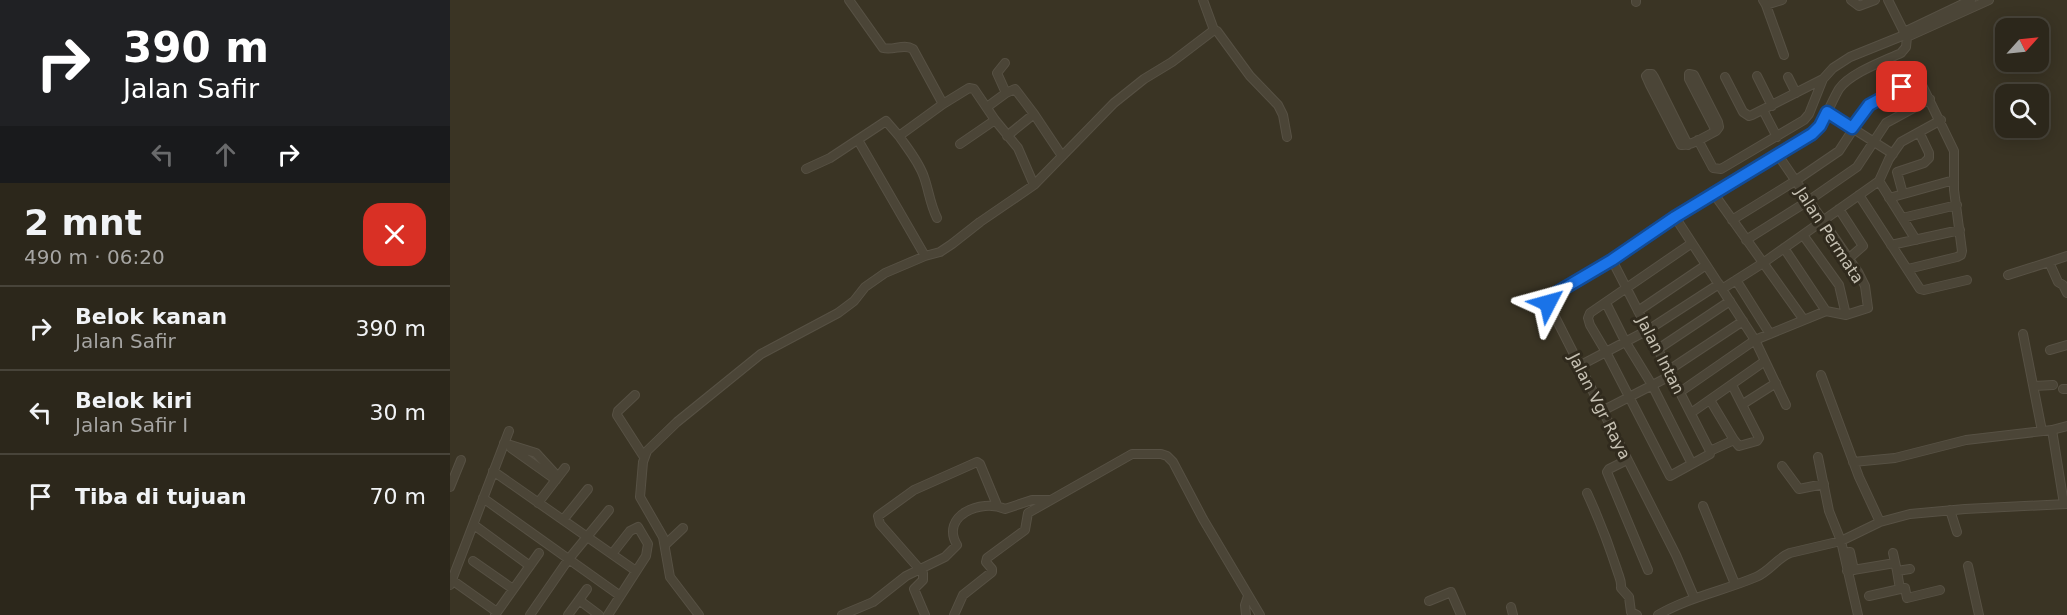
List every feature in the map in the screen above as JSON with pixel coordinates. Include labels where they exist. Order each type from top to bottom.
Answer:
[{"type":"street","points":[[849,0],[883,48],[890,50],[905,46],[913,49],[943,104]]},
{"type":"street","points":[[1203,0],[1214,30],[1250,76],[1278,105],[1283,115],[1287,137]]},
{"type":"street","points":[[1782,0],[1765,3],[1784,55]]},
{"type":"street","points":[[1851,0],[1859,6],[1875,0]]},
{"type":"street","points":[[1888,0],[1904,35]]},
{"type":"street","points":[[1948,0],[1951,10]]},
{"type":"street","points":[[1904,35],[1971,0]]},
{"type":"street","points":[[1698,140],[1711,166],[1718,170],[1807,118],[1823,80],[1833,68],[1845,60],[1989,0]]},
{"type":"street","points":[[699,615],[670,577],[666,544],[640,497],[644,458],[654,444],[677,422],[761,354],[848,307],[872,281],[925,256],[940,252],[1034,185],[1114,102],[1214,30]]},
{"type":"street","name":"Jalan Vgr Raya","points":[[1694,597],[1676,555],[1579,366],[1548,299],[1612,260],[1675,217],[1812,134],[1820,126],[1840,88],[1846,82],[1901,53],[1906,46],[1904,35]]},
{"type":"street","points":[[1005,63],[997,73],[1006,93]]},
{"type":"street","points":[[1688,145],[1654,77],[1648,74],[1646,76],[1650,85],[1679,143],[1683,146],[1688,145],[1716,131],[1719,127],[1694,75],[1689,74],[1689,79],[1716,131]]},
{"type":"street","points":[[1757,76],[1772,105]]},
{"type":"street","points":[[1725,77],[1745,115],[1752,115],[1823,80]]},
{"type":"street","points":[[1788,77],[1796,93]]},
{"type":"street","points":[[1732,220],[1839,151],[1869,105],[1917,80],[1921,81],[1954,151],[1954,180],[1962,250],[1960,256],[1908,269]]},
{"type":"street","points":[[900,136],[969,87],[974,89],[1021,153],[1034,185]]},
{"type":"street","points":[[987,107],[1015,89],[1035,114],[1062,156]]},
{"type":"street","points":[[1746,240],[1808,201],[1857,166],[1886,123],[1930,99]]},
{"type":"street","points":[[1763,110],[1778,137]]},
{"type":"street","points":[[1827,112],[1893,154]]},
{"type":"street","points":[[1007,136],[1035,114]]},
{"type":"street","points":[[960,144],[995,120]]},
{"type":"street","points":[[1579,366],[1648,330],[1763,263],[1879,181],[1902,141],[1941,120]]},
{"type":"street","points":[[807,169],[830,158],[886,121],[900,136],[919,165],[931,207],[937,218]]},
{"type":"street","points":[[1903,194],[1898,172],[1927,162],[1929,158],[1929,153],[1918,132]]},
{"type":"street","points":[[858,140],[925,256]]},
{"type":"street","name":"Jalan Permata","points":[[1778,155],[1865,286],[1868,306],[1866,309],[1846,315]]},
{"type":"street","points":[[1889,198],[1954,180]]},
{"type":"street","points":[[1879,181],[1916,240]]},
{"type":"street","points":[[1714,194],[1804,320]]},
{"type":"street","points":[[1858,195],[1922,290],[1967,280]]},
{"type":"street","points":[[1902,218],[1957,205]]},
{"type":"street","points":[[1839,209],[1863,246],[1848,259]]},
{"type":"street","points":[[1675,217],[1755,340],[1786,405]]},
{"type":"street","points":[[1891,245],[1960,230]]},
{"type":"street","points":[[1680,392],[1755,340],[1826,311],[1846,315],[1839,285],[1803,235]]},
{"type":"street","points":[[1692,243],[1590,314],[1588,318],[1670,476],[1710,454],[1710,451],[1734,440]]},
{"type":"street","points":[[1784,248],[1826,311]]},
{"type":"street","points":[[2008,275],[2067,256]]},
{"type":"street","name":"Jalan Intan","points":[[1612,260],[1710,451]]},
{"type":"street","points":[[2049,262],[2058,282],[2063,285],[2067,293]]},
{"type":"street","points":[[1638,311],[1706,265]]},
{"type":"street","points":[[1737,280],[1770,334]]},
{"type":"street","points":[[1658,349],[1730,301]]},
{"type":"street","points":[[1606,303],[1625,341],[1652,385],[1692,464]]},
{"type":"street","points":[[1602,411],[1652,385],[1743,321]]},
{"type":"street","points":[[2023,334],[2042,431]]},
{"type":"street","points":[[2050,350],[2067,345]]},
{"type":"street","points":[[1690,413],[1765,361]]},
{"type":"street","points":[[1821,375],[1853,462],[1880,522]]},
{"type":"street","points":[[1743,404],[1776,383]]},
{"type":"street","points":[[1710,400],[1738,446],[1759,439],[1732,385]]},
{"type":"street","points":[[2034,386],[2053,385]]},
{"type":"street","points":[[635,395],[618,411],[617,415],[644,458]]},
{"type":"street","points":[[1853,462],[1895,458],[1966,440],[2052,430],[2067,426]]},
{"type":"street","points":[[1662,614],[1694,597],[1767,571],[1784,555],[1841,541],[1880,522],[1910,514],[1950,510],[2065,504],[2052,430]]},
{"type":"street","points":[[509,431],[451,582],[496,613],[539,553]]},
{"type":"street","points":[[504,443],[557,478]]},
{"type":"street","points":[[954,615],[963,595],[992,572],[992,568],[986,562],[987,558],[1025,530],[1028,513],[1132,454],[1154,453],[1167,456],[1173,462],[1192,500],[1260,615]]},
{"type":"street","points":[[1818,457],[1830,511],[1851,571],[1858,615]]},
{"type":"street","points":[[450,487],[461,460]]},
{"type":"street","points":[[1627,460],[1607,472],[1648,570]]},
{"type":"street","points":[[925,615],[914,589],[924,576],[880,524],[878,516],[914,490],[977,462],[997,505]]},
{"type":"street","points":[[1782,466],[1799,489],[1824,484]]},
{"type":"street","points":[[538,502],[566,468]]},
{"type":"street","points":[[493,471],[636,571]]},
{"type":"street","points":[[563,520],[588,489]]},
{"type":"street","points":[[1587,493],[1607,537],[1618,576],[1622,580],[1621,588],[1629,597],[1631,612],[1637,615]]},
{"type":"street","points":[[483,498],[619,595]]},
{"type":"street","points":[[842,615],[873,602],[906,576],[945,557],[957,545],[952,537],[952,530],[962,514],[978,506],[997,505],[1005,509],[1032,500],[1050,501]]},
{"type":"street","points":[[1702,506],[1735,584]]},
{"type":"street","points":[[530,615],[568,560],[609,510]]},
{"type":"street","points":[[1950,510],[1957,532]]},
{"type":"street","points":[[474,525],[530,566]]},
{"type":"street","points":[[608,615],[646,556],[648,544],[638,527],[630,531],[612,554]]},
{"type":"street","points":[[666,544],[683,528]]},
{"type":"street","points":[[1893,553],[1900,589]]},
{"type":"street","points":[[473,561],[513,589]]},
{"type":"street","points":[[1968,566],[1979,615]]},
{"type":"street","points":[[1851,571],[1910,568]]},
{"type":"street","points":[[1869,596],[1905,588],[1907,598],[1940,590]]},
{"type":"street","points":[[568,615],[587,589]]},
{"type":"street","points":[[1429,601],[1451,592],[1461,615]]},
{"type":"street","points":[[1246,615],[1245,605],[1248,596]]},
{"type":"street","points":[[579,600],[598,615]]},
{"type":"route","points":[[1548,303],[1551,296],[1812,134],[1820,126],[1827,112],[1852,128],[1869,105],[1902,87]]}]
